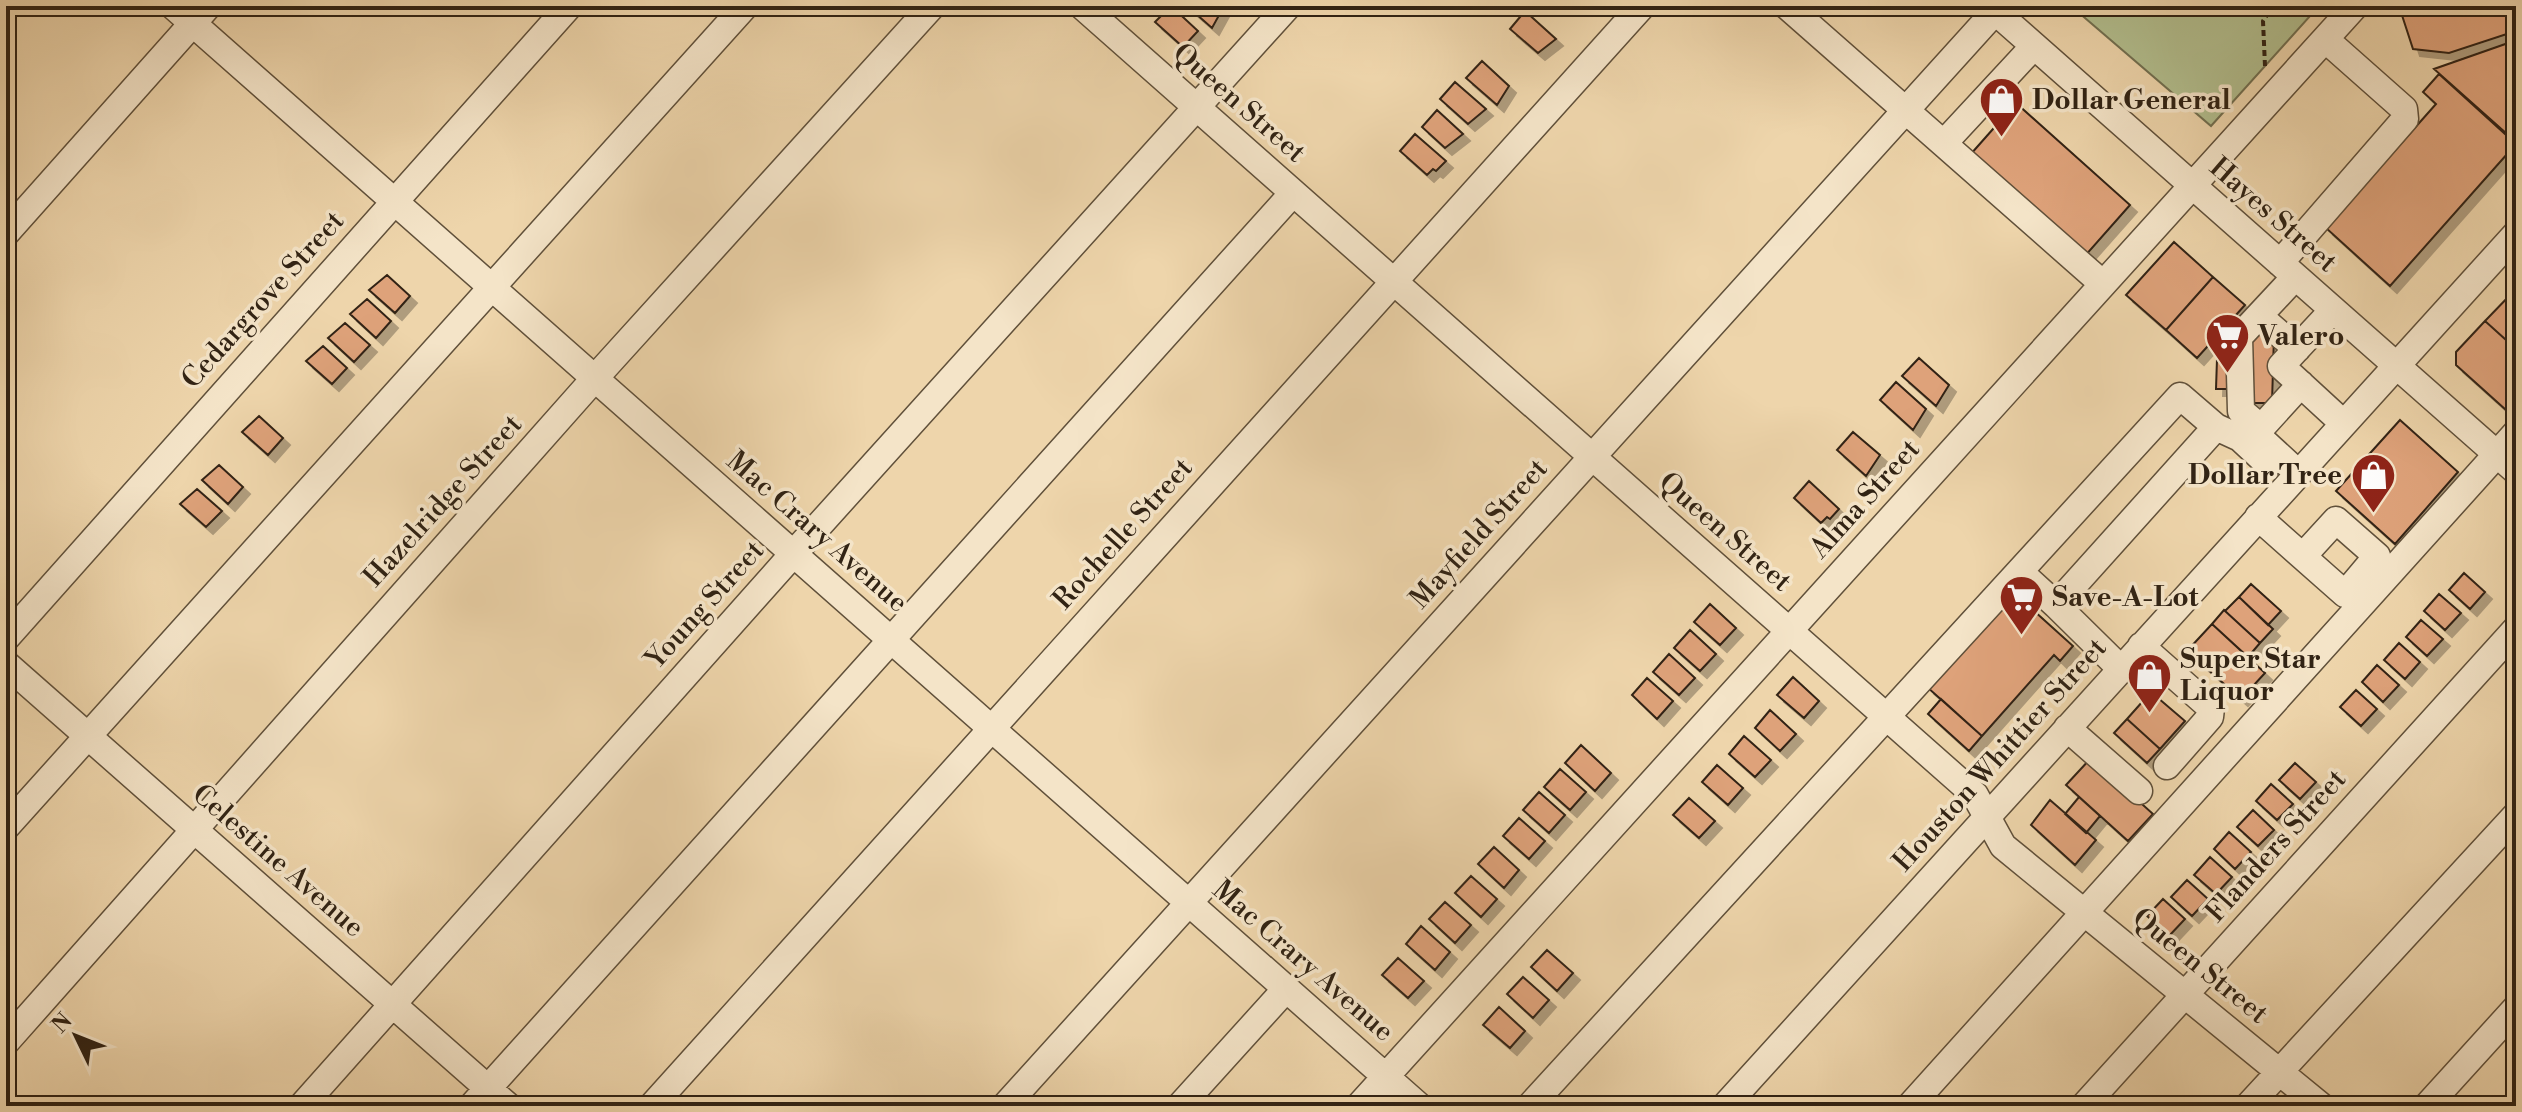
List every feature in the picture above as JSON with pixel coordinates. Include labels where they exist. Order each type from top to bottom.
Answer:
[{"type":"street","name":"Cedargrove Street","points":[[6,638],[569,6]]},
{"type":"street","points":[[6,827],[745,6]]},
{"type":"street","name":"Hazelridge Street","points":[[6,1042],[595,378],[932,6]]},
{"type":"street","name":"Queen Street","points":[[1082,6],[1975,795],[2003,846],[2321,1106]]},
{"type":"street","name":"Young Street","points":[[302,1106],[794,553],[1288,6]]},
{"type":"street","name":"Rochelle Street","points":[[652,1106],[1642,6]]},
{"type":"street","points":[[1787,6],[2103,284]]},
{"type":"street","name":"Alma Street","points":[[1359,1106],[2355,6]]},
{"type":"street","name":"Mayfield Street","points":[[1005,1106],[1994,8]]},
{"type":"street","name":"Hayes Street","points":[[1994,8],[2506,462]]},
{"type":"street","name":"Mac Crary Avenue","points":[[191,12],[394,200],[1419,1106]]},
{"type":"street","points":[[6,233],[191,12]]},
{"type":"street","points":[[2261,428],[2241,411],[2239,337],[2259,316],[2288,270],[2405,119],[2404,109],[2325,39]]},
{"type":"street","points":[[1944,143],[2034,46]]},
{"type":"street","points":[[480,1097],[1293,193]]},
{"type":"street","name":"Houston Whittier Street","points":[[1725,1106],[2516,234]]},
{"type":"street","points":[[2333,310],[2281,366],[2343,423]]},
{"type":"street","points":[[2259,316],[2297,349]]},
{"type":"street","points":[[2293,478],[2261,439],[2261,428],[2301,384]]},
{"type":"street","points":[[1530,1106],[2180,396],[2216,427],[2240,438],[2293,478]]},
{"type":"street","points":[[2056,605],[2216,427]]},
{"type":"street","points":[[1910,1106],[2084,912],[2352,600],[2506,462],[2516,433]]},
{"type":"street","points":[[2258,517],[2352,600]]},
{"type":"street","points":[[2303,556],[2336,520],[2367,547],[2377,556],[2352,600]]},
{"type":"street","points":[[2021,573],[2121,669]]},
{"type":"street","name":"Flanders Street","points":[[2084,1106],[2516,629]]},
{"type":"street","points":[[2141,646],[2211,708],[2210,717],[2167,766]]},
{"type":"street","name":"Celestine Avenue","points":[[6,664],[393,1004],[480,1097],[508,1106]]},
{"type":"street","points":[[2067,728],[2139,791]]},
{"type":"street","points":[[2248,1106],[2516,815]]},
{"type":"street","points":[[1180,1106],[1286,989]]},
{"type":"street","points":[[2427,1106],[2516,1008]]},
{"type":"path","points":[[2265,66],[2262,33],[2266,16],[2273,6]]},
{"type":"path","points":[[2259,12],[2266,16]]},
{"type":"green space","points":[[2071,6],[2319,6],[2211,126]]},
{"type":"building","points":[[1171,6],[1198,31],[1183,47],[1155,22]]},
{"type":"building","points":[[1187,6],[1221,6],[1223,8],[1212,28]]},
{"type":"building","points":[[2399,6],[2516,6],[2516,31],[2449,53],[2413,49]]},
{"type":"building","points":[[1525,11],[1556,39],[1538,53],[1510,29]]},
{"type":"building","points":[[2514,41],[2516,43],[2516,142],[2434,69]]},
{"type":"building","points":[[1482,61],[1509,86],[1497,105],[1466,78]]},
{"type":"building","points":[[2439,74],[2516,144],[2390,286],[2326,228],[2436,104],[2423,92]]},
{"type":"building","points":[[1455,82],[1486,109],[1468,124],[1440,99]]},
{"type":"building","points":[[2016,103],[2130,205],[2084,257],[1970,155]]},
{"type":"building","points":[[1437,110],[1463,134],[1445,148],[1422,127]]},
{"type":"building","points":[[1415,134],[1446,161],[1427,175],[1400,151]]},
{"type":"building","points":[[2174,242],[2213,277],[2166,330],[2126,295]]},
{"type":"building","points":[[387,275],[410,296],[395,313],[369,290]]},
{"type":"building","points":[[2213,277],[2245,305],[2197,358],[2166,330]]},
{"type":"building","points":[[2513,292],[2516,295],[2516,349],[2485,321]]},
{"type":"building","points":[[367,299],[391,321],[376,338],[350,314]]},
{"type":"building","points":[[2485,321],[2516,349],[2516,419],[2456,365],[2456,352]]},
{"type":"building","points":[[345,323],[370,345],[354,362],[328,338]]},
{"type":"building","points":[[2250,334],[2274,335],[2272,403],[2249,403]]},
{"type":"building","points":[[323,346],[347,368],[332,384],[306,361]]},
{"type":"building","points":[[1919,358],[1949,385],[1936,406],[1902,376]]},
{"type":"building","points":[[2217,359],[2229,359],[2235,389],[2216,389]]},
{"type":"building","points":[[1896,382],[1926,409],[1913,430],[1880,400]]},
{"type":"building","points":[[259,416],[283,438],[268,455],[242,432]]},
{"type":"building","points":[[2400,420],[2458,472],[2395,544],[2336,491]]},
{"type":"building","points":[[1853,432],[1880,455],[1866,476],[1837,450]]},
{"type":"building","points":[[219,465],[243,487],[228,504],[202,480]]},
{"type":"building","points":[[1809,481],[1839,509],[1821,523],[1794,498]]},
{"type":"building","points":[[197,489],[222,511],[206,527],[180,504]]},
{"type":"building","points":[[2464,573],[2485,592],[2470,609],[2449,590]]},
{"type":"building","points":[[2251,584],[2281,611],[2268,625],[2239,597]]},
{"type":"building","points":[[2012,591],[2073,646],[2060,661],[2054,655],[1982,736],[1927,687]]},
{"type":"building","points":[[2439,594],[2461,613],[2445,630],[2424,611]]},
{"type":"building","points":[[2239,597],[2273,629],[2260,643],[2225,611]]},
{"type":"building","points":[[1710,604],[1736,628],[1720,645],[1694,622]]},
{"type":"building","points":[[2224,610],[2260,643],[2248,657],[2212,624]]},
{"type":"building","points":[[2421,620],[2443,639],[2427,656],[2406,637]]},
{"type":"building","points":[[2212,624],[2265,673],[2241,699],[2187,651]]},
{"type":"building","points":[[1690,630],[1716,654],[1700,671],[1674,648]]},
{"type":"building","points":[[2399,643],[2420,662],[2405,679],[2384,660]]},
{"type":"building","points":[[1669,654],[1695,678],[1679,695],[1653,672]]},
{"type":"building","points":[[2377,665],[2399,685],[2383,702],[2362,682]]},
{"type":"building","points":[[1793,677],[1819,701],[1804,718],[1777,695]]},
{"type":"building","points":[[1647,678],[1673,701],[1657,719],[1632,695]]},
{"type":"building","points":[[2356,690],[2377,709],[2361,726],[2340,707]]},
{"type":"building","points":[[2151,692],[2185,721],[2160,749],[2127,719]]},
{"type":"building","points":[[1941,699],[1982,736],[1969,751],[1928,714]]},
{"type":"building","points":[[1770,710],[1796,734],[1780,751],[1755,728]]},
{"type":"building","points":[[2127,719],[2160,749],[2147,763],[2114,733]]},
{"type":"building","points":[[1744,736],[1771,760],[1755,777],[1729,754]]},
{"type":"building","points":[[1581,745],[1611,773],[1595,791],[1565,763]]},
{"type":"building","points":[[2091,758],[2153,814],[2128,841],[2066,785]]},
{"type":"building","points":[[2295,763],[2316,782],[2300,799],[2279,780]]},
{"type":"building","points":[[1717,765],[1743,788],[1728,805],[1702,782]]},
{"type":"building","points":[[1560,769],[1586,792],[1570,810],[1544,787]]},
{"type":"building","points":[[2271,784],[2293,804],[2277,820],[2256,801]]},
{"type":"building","points":[[1539,792],[1565,815],[1549,833],[1523,810]]},
{"type":"building","points":[[2079,797],[2100,816],[2086,833],[2065,814]]},
{"type":"building","points":[[1689,798],[1715,821],[1699,838],[1673,815]]},
{"type":"building","points":[[2050,800],[2096,840],[2075,865],[2031,825]]},
{"type":"building","points":[[2253,810],[2274,830],[2258,846],[2237,827]]},
{"type":"building","points":[[1519,818],[1545,841],[1529,859],[1503,836]]},
{"type":"building","points":[[2229,832],[2251,852],[2235,869],[2214,849]]},
{"type":"building","points":[[1494,847],[1519,870],[1504,888],[1478,864]]},
{"type":"building","points":[[2210,857],[2232,877],[2216,894],[2194,875]]},
{"type":"building","points":[[1471,876],[1497,899],[1481,917],[1455,893]]},
{"type":"building","points":[[2187,880],[2208,899],[2192,916],[2171,897]]},
{"type":"building","points":[[2163,899],[2185,919],[2169,936],[2147,916]]},
{"type":"building","points":[[1445,902],[1471,925],[1455,943],[1429,919]]},
{"type":"building","points":[[1421,926],[1450,952],[1435,970],[1406,944]]},
{"type":"building","points":[[1547,950],[1573,973],[1557,991],[1531,967]]},
{"type":"building","points":[[1398,958],[1424,981],[1408,998],[1382,975]]},
{"type":"building","points":[[1523,977],[1549,1000],[1533,1018],[1507,994]]},
{"type":"building","points":[[1499,1007],[1525,1031],[1510,1048],[1483,1025]]},
{"type":"place","name":"Dollar General","points":[[2001,139]]},
{"type":"place","name":"Valero","points":[[2227,375]]},
{"type":"place","name":"Dollar Tree","points":[[2373,514]]},
{"type":"place","name":"Save-A-Lot","points":[[2021,636]]},
{"type":"place","name":"Super Star Liquor","points":[[2149,714]]}]
